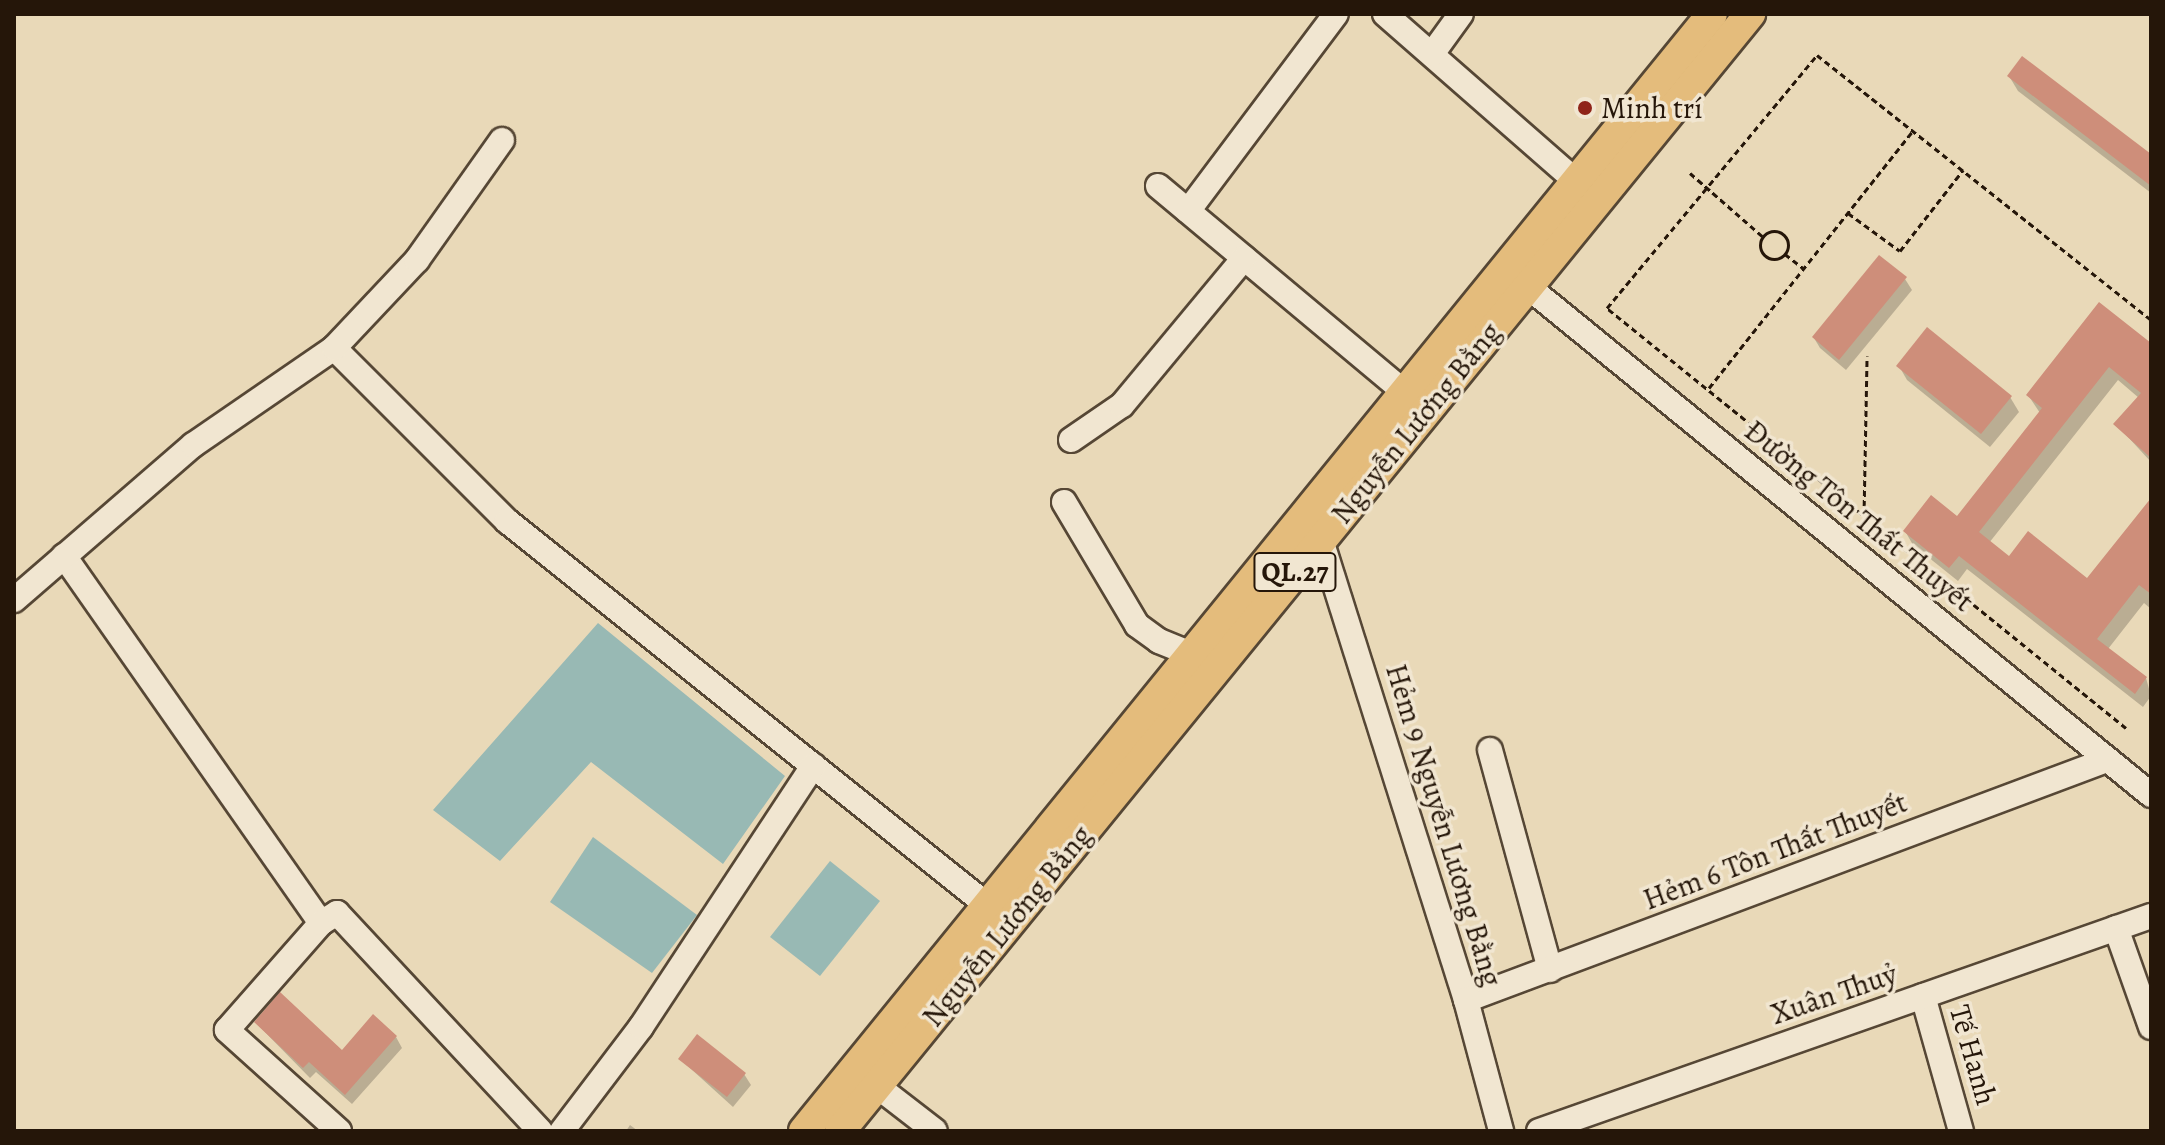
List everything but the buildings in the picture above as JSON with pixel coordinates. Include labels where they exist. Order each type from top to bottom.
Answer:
[{"type":"main road","name":"Nguyễn Lương Bằng","points":[[840,1131],[1527,286],[1712,14]]},
{"type":"main road","name":"Nguyễn Lương Bằng","points":[[804,1131],[1576,181],[1635,131],[1750,14]]},
{"type":"street","points":[[1188,211],[1336,14]]},
{"type":"street","points":[[1385,14],[1576,181]]},
{"type":"street","points":[[1432,54],[1461,14]]},
{"type":"street","points":[[14,600],[193,445],[334,348],[441,230],[502,140]]},
{"type":"street","points":[[1158,186],[1404,392]]},
{"type":"street","points":[[1071,440],[1122,405],[1244,258]]},
{"type":"street","name":"Đường Tôn Thất Thuyết","points":[[1527,286],[2151,795]]},
{"type":"street","points":[[334,348],[507,521],[987,905]]},
{"type":"street","points":[[1064,502],[1137,625],[1159,641],[1192,654]]},
{"type":"street","name":"Hẻm 9 Nguyễn Lương Bằng","points":[[1321,540],[1466,1000],[1501,1131]]},
{"type":"street","points":[[64,556],[321,923]]},
{"type":"street","points":[[1490,750],[1550,970]]},
{"type":"street","name":"Hẻm 6 Tôn Thất Thuyết","points":[[1466,1000],[2107,760]]},
{"type":"street","points":[[562,1131],[641,1027],[813,766]]},
{"type":"street","points":[[339,1131],[227,1030],[321,923],[337,913],[540,1131]]},
{"type":"street","name":"Xuân Thuỷ","points":[[1539,1131],[2151,916]]},
{"type":"street","points":[[2116,928],[2151,1027]]},
{"type":"street","name":"Tế Hanh","points":[[1923,996],[1961,1131]]},
{"type":"street","points":[[877,1086],[935,1131]]},
{"type":"path","points":[[2126,728],[1607,308],[1817,55],[2151,320]]},
{"type":"path","points":[[1708,389],[1913,131]]},
{"type":"path","points":[[1848,213],[1900,251],[1963,170]]},
{"type":"path","points":[[1690,173],[1762,236],[1765,256],[1775,259],[1785,254],[1788,244],[1783,234],[1773,230],[1762,236]]},
{"type":"path","points":[[1785,254],[1804,269]]},
{"type":"path","points":[[1864,516],[1867,356]]},
{"type":"water","points":[[598,623],[785,776],[723,864],[591,762],[500,861],[433,810]]},
{"type":"water","points":[[593,837],[697,915],[652,973],[550,902]]},
{"type":"water","points":[[830,861],[880,901],[820,976],[770,937]]},
{"type":"place","name":"Minh trí","points":[[1585,108]]}]
